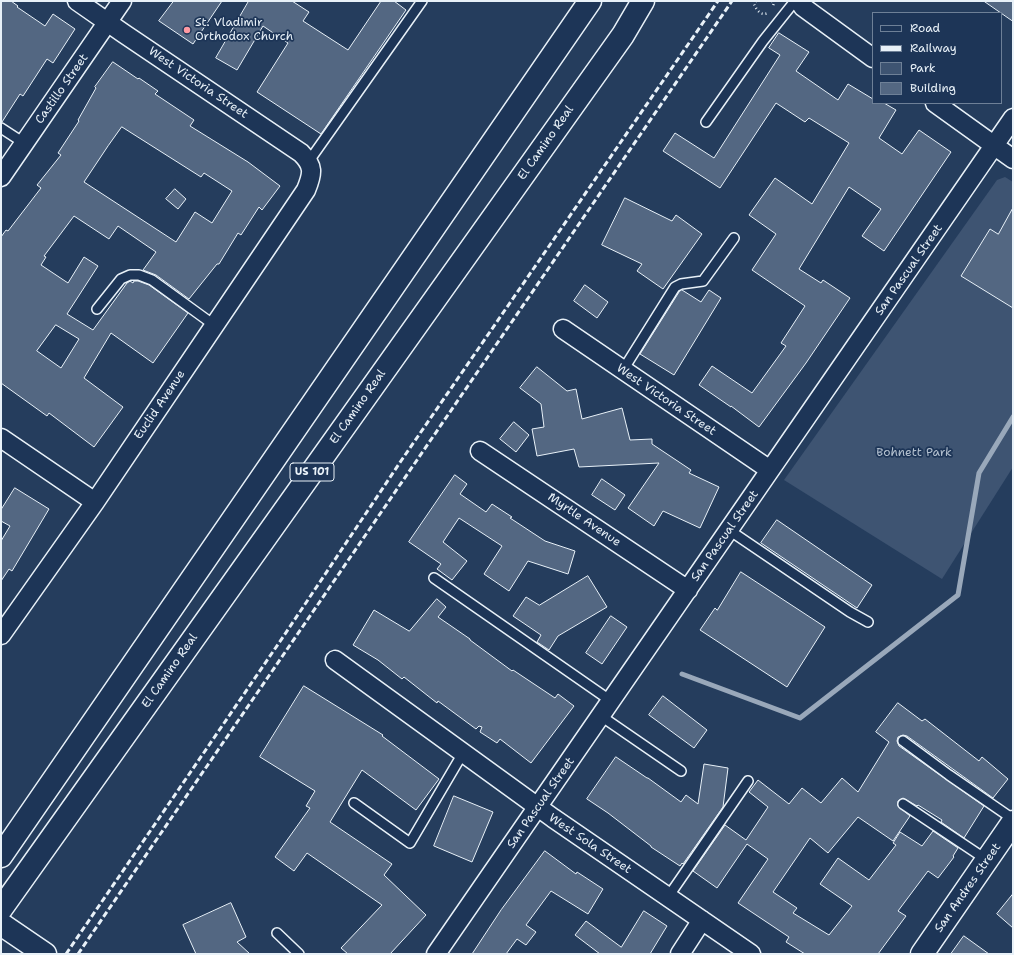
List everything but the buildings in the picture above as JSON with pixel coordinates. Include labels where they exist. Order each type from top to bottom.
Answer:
[{"type":"main road","name":"US 101","points":[[1,856],[590,1]]},
{"type":"main road","name":"El Camino Real","points":[[1,909],[623,35],[643,1]]},
{"type":"main road","points":[[623,35],[650,1]]},
{"type":"main road","name":"San Andres Street","points":[[922,954],[1013,822]]},
{"type":"main road","points":[[1,924],[45,954]]},
{"type":"street","name":"West Victoria Street","points":[[77,1],[301,153],[310,166]]},
{"type":"street","name":"Castillo Street","points":[[1,177],[122,1]]},
{"type":"street","points":[[798,1],[803,7],[872,57]]},
{"type":"street","points":[[936,104],[1013,158]]},
{"type":"street","name":"San Pascual Street","points":[[436,954],[1013,118]]},
{"type":"street","name":"Euclid Avenue","points":[[1,635],[95,502],[306,190],[310,180],[310,166]]},
{"type":"street","name":"West Victoria Street","points":[[563,329],[770,470]]},
{"type":"street","points":[[1,438],[95,502]]},
{"type":"street","name":"Myrtle Avenue","points":[[480,451],[688,590]]},
{"type":"street","name":"West Sola Street","points":[[335,660],[538,808],[751,954]]},
{"type":"street","points":[[680,954],[702,920]]},
{"type":"lane","points":[[310,166],[422,1]]},
{"type":"lane","points":[[706,122],[763,41],[795,1]]},
{"type":"lane","points":[[1,128],[24,143]]},
{"type":"lane","points":[[623,370],[675,287],[681,284],[703,281],[734,238]]},
{"type":"lane","points":[[97,309],[121,279],[130,275],[139,275],[152,280],[214,325]]},
{"type":"lane","points":[[729,530],[850,612],[868,622]]},
{"type":"lane","points":[[434,578],[611,701]]},
{"type":"lane","points":[[601,716],[681,771]]},
{"type":"lane","points":[[903,741],[948,775],[1013,819]]},
{"type":"lane","points":[[354,803],[410,843],[463,753]]},
{"type":"lane","points":[[668,897],[748,781]]},
{"type":"lane","points":[[903,804],[987,860]]},
{"type":"lane","points":[[276,933],[299,954]]},
{"type":"path","points":[[756,1],[754,4],[756,10],[760,13],[766,14],[772,11],[774,3],[772,1]]},
{"type":"green space","name":"Bohnett Park","points":[[1005,177],[1013,182],[1013,467],[942,579],[784,480],[997,180]]},
{"type":"waterway","points":[[682,674],[800,718],[958,595],[979,473],[1013,417]]},
{"type":"railway","points":[[66,954],[283,637],[403,458],[718,1]]},
{"type":"railway","points":[[78,954],[732,1]]},
{"type":"place","name":"St. Vladimir Orthodox Church","points":[[187,30]]}]
